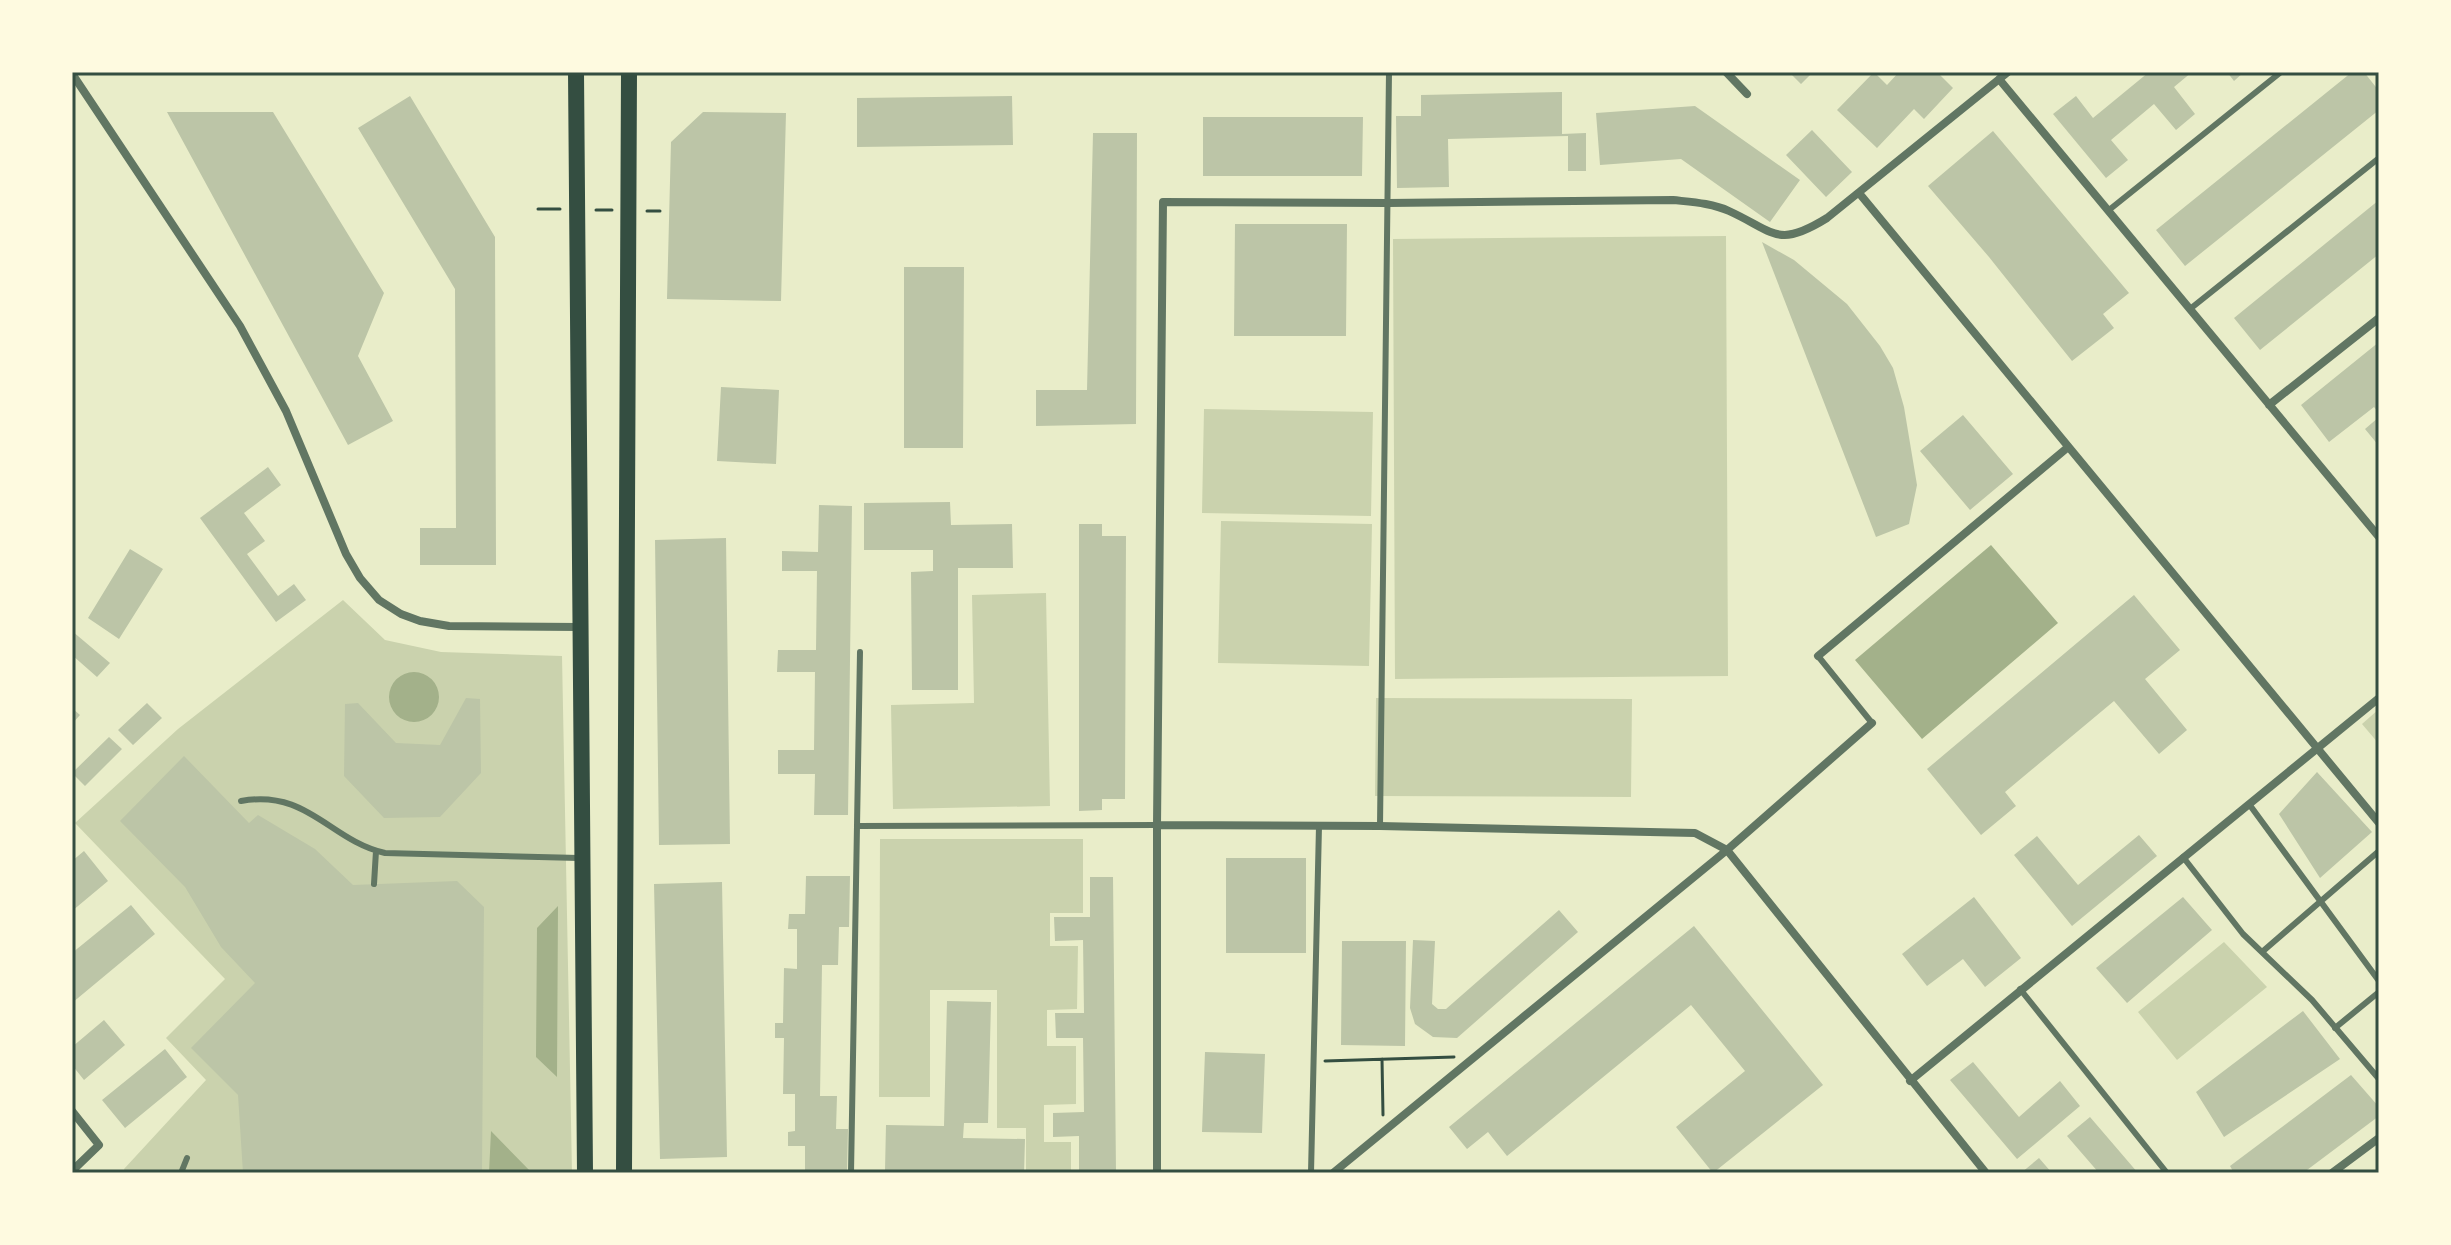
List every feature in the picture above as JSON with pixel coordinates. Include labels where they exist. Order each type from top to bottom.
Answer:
[{"type":"main road","points":[[576,72],[585,1173]]},
{"type":"main road","points":[[624,1173],[629,72]]},
{"type":"street","points":[[1726,72],[1747,94]]},
{"type":"street","points":[[1157,1173],[1163,202],[1673,200],[1726,210],[1775,235],[1789,235],[1811,228],[1859,193],[2008,72]]},
{"type":"street","points":[[74,74],[240,326],[286,411],[346,554],[360,578],[379,600],[401,614],[449,626],[579,627]]},
{"type":"street","points":[[1999,79],[2379,537]]},
{"type":"street","points":[[1859,193],[2379,823]]},
{"type":"street","points":[[2269,405],[2379,318]]},
{"type":"street","points":[[1818,656],[2067,448]]},
{"type":"street","points":[[1910,1081],[2379,698]]},
{"type":"street","points":[[1333,1173],[1727,850],[1872,723]]},
{"type":"street","points":[[1157,825],[1695,833],[1727,850],[1986,1173]]},
{"type":"street","points":[[72,1111],[99,1145],[72,1171]]},
{"type":"street","points":[[2332,1173],[2379,1138]]},
{"type":"lane","points":[[1380,826],[1389,72]]},
{"type":"lane","points":[[2109,210],[2281,72]]},
{"type":"lane","points":[[2190,309],[2379,158]]},
{"type":"lane","points":[[851,1173],[860,652]]},
{"type":"lane","points":[[1818,656],[1872,723]]},
{"type":"lane","points":[[241,801],[271,799],[293,804],[366,848],[385,853],[583,858]]},
{"type":"lane","points":[[2249,804],[2379,981]]},
{"type":"lane","points":[[857,826],[1157,825]]},
{"type":"lane","points":[[1311,1173],[1319,826]]},
{"type":"lane","points":[[374,884],[376,851]]},
{"type":"lane","points":[[2262,952],[2379,851]]},
{"type":"lane","points":[[2183,857],[2243,934],[2312,1000],[2379,1079]]},
{"type":"lane","points":[[2020,989],[2167,1173]]},
{"type":"lane","points":[[2335,1028],[2379,992]]},
{"type":"lane","points":[[181,1173],[187,1158]]},
{"type":"path","points":[[538,209],[568,209]]},
{"type":"path","points":[[584,209],[614,210]]},
{"type":"path","points":[[644,211],[660,211]]},
{"type":"path","points":[[1313,1061],[1475,1057]]},
{"type":"path","points":[[1382,1059],[1383,1133]]},
{"type":"shaded area","points":[[1726,236],[1728,676],[1395,679],[1393,239]]},
{"type":"shaded area","points":[[1204,409],[1373,412],[1371,516],[1202,513]]},
{"type":"shaded area","points":[[1221,521],[1372,524],[1369,666],[1218,663]]},
{"type":"shaded area","points":[[1991,545],[2058,623],[1922,739],[1855,660]]},
{"type":"shaded area","points":[[1046,593],[1050,806],[893,809],[891,705],[974,703],[972,595]]},
{"type":"shaded area","points":[[343,600],[385,640],[441,652],[562,656],[572,1173],[125,1173],[124,1169],[206,1080],[166,1038],[225,979],[75,823],[178,729]]},
{"type":"shaded area","points":[[414,672],[432,679],[439,697],[432,715],[414,722],[396,715],[389,697],[396,679]]},
{"type":"shaded area","points":[[1376,698],[1632,699],[1631,797],[1375,796]]},
{"type":"shaded area","points":[[2379,709],[2379,744],[2362,724]]},
{"type":"shaded area","points":[[880,839],[1083,839],[1083,913],[1050,913],[1050,946],[1078,946],[1077,1009],[1047,1010],[1047,1046],[1076,1046],[1076,1104],[1044,1105],[1044,1142],[1071,1142],[1071,1173],[1026,1173],[1026,1128],[997,1128],[997,990],[930,990],[930,1097],[879,1097]]},
{"type":"shaded area","points":[[558,906],[557,1077],[536,1057],[537,928]]},
{"type":"shaded area","points":[[2224,942],[2267,987],[2177,1060],[2138,1012]]},
{"type":"shaded area","points":[[491,1131],[532,1173],[489,1173]]},
{"type":"building","points":[[1789,72],[1813,72],[1801,84]]},
{"type":"building","points":[[1874,72],[1887,85],[1899,72],[1937,72],[1953,88],[1924,119],[1914,109],[1877,148],[1837,110]]},
{"type":"building","points":[[2149,72],[2192,72],[2174,87],[2195,114],[2176,130],[2154,104],[2111,140],[2128,160],[2106,178],[2053,114],[2076,96],[2093,118]]},
{"type":"building","points":[[2227,72],[2244,72],[2234,81]]},
{"type":"building","points":[[2352,72],[2364,72],[2379,91],[2379,110],[2185,266],[2156,230]]},
{"type":"building","points":[[1562,92],[1562,134],[1586,133],[1586,171],[1568,171],[1568,136],[1448,139],[1449,187],[1397,188],[1396,116],[1421,116],[1421,95]]},
{"type":"building","points":[[410,96],[495,237],[496,565],[420,565],[420,528],[456,528],[455,289],[358,128]]},
{"type":"building","points":[[1012,96],[1013,145],[857,147],[857,98]]},
{"type":"building","points":[[1695,106],[1800,180],[1770,222],[1681,159],[1600,165],[1596,113]]},
{"type":"building","points":[[167,112],[273,112],[384,293],[358,356],[393,421],[348,445]]},
{"type":"building","points":[[703,112],[786,113],[781,301],[667,299],[671,142]]},
{"type":"building","points":[[1203,117],[1363,117],[1362,176],[1203,176]]},
{"type":"building","points":[[1812,130],[1852,172],[1826,197],[1786,155]]},
{"type":"building","points":[[1993,131],[2129,293],[2103,314],[2114,328],[2072,361],[1928,186]]},
{"type":"building","points":[[1093,133],[1137,133],[1136,424],[1036,426],[1036,390],[1087,390]]},
{"type":"building","points":[[2379,200],[2379,254],[2260,350],[2234,318]]},
{"type":"building","points":[[1235,224],[1347,224],[1346,336],[1234,336]]},
{"type":"building","points":[[1762,242],[1794,260],[1847,304],[1893,368],[1904,407],[1917,485],[1909,524],[1876,537]]},
{"type":"building","points":[[904,267],[964,267],[963,448],[904,448]]},
{"type":"building","points":[[2379,342],[2379,413],[2374,407],[2329,442],[2301,405]]},
{"type":"building","points":[[721,387],[779,390],[776,464],[717,461]]},
{"type":"building","points":[[1963,415],[2013,474],[1970,510],[1920,451]]},
{"type":"building","points":[[2379,417],[2379,446],[2365,429]]},
{"type":"building","points":[[268,467],[281,485],[244,513],[265,541],[247,554],[278,596],[294,584],[306,600],[276,622],[200,518]]},
{"type":"building","points":[[950,502],[951,525],[1012,524],[1013,568],[958,568],[958,690],[912,690],[911,572],[933,571],[933,550],[864,550],[864,503]]},
{"type":"building","points":[[819,505],[852,506],[848,815],[814,815],[815,774],[778,774],[778,750],[814,750],[815,672],[777,672],[778,650],[816,650],[817,571],[782,571],[782,551],[818,552]]},
{"type":"building","points":[[1079,524],[1102,524],[1102,536],[1126,536],[1125,799],[1102,799],[1102,810],[1079,811]]},
{"type":"building","points":[[726,538],[730,844],[659,845],[655,540]]},
{"type":"building","points":[[130,549],[163,569],[119,639],[88,618]]},
{"type":"building","points":[[2134,595],[2180,650],[2145,679],[2187,730],[2159,754],[2114,701],[2005,792],[2016,806],[1981,835],[1927,769]]},
{"type":"building","points":[[72,631],[110,663],[97,677],[72,655]]},
{"type":"building","points":[[466,698],[480,699],[481,773],[440,817],[384,818],[344,776],[345,704],[358,703],[396,743],[440,745]]},
{"type":"building","points":[[147,703],[162,718],[133,745],[118,730]]},
{"type":"building","points":[[72,708],[80,715],[72,724]]},
{"type":"building","points":[[109,737],[122,749],[85,786],[72,773]]},
{"type":"building","points":[[184,756],[249,823],[258,815],[315,849],[353,885],[457,881],[484,907],[482,1173],[243,1173],[238,1095],[191,1048],[255,983],[221,947],[185,887],[120,821]]},
{"type":"building","points":[[2317,772],[2372,832],[2320,878],[2279,814]]},
{"type":"building","points":[[2139,835],[2157,856],[2072,926],[2014,855],[2037,836],[2078,885]]},
{"type":"building","points":[[84,851],[108,881],[72,911],[72,861]]},
{"type":"building","points":[[1226,858],[1306,858],[1306,953],[1226,953]]},
{"type":"building","points":[[806,876],[850,876],[849,927],[839,927],[838,965],[822,965],[820,1096],[837,1096],[836,1129],[848,1129],[847,1173],[805,1173],[805,1146],[788,1146],[788,1132],[795,1131],[795,1094],[783,1094],[784,1038],[775,1038],[775,1023],[783,1023],[784,968],[797,969],[797,929],[788,929],[789,914],[805,914]]},
{"type":"building","points":[[1090,877],[1113,877],[1116,1173],[1079,1173],[1079,1136],[1053,1137],[1053,1113],[1084,1112],[1083,1038],[1056,1038],[1055,1013],[1084,1013],[1083,940],[1055,941],[1054,917],[1090,917]]},
{"type":"building","points":[[722,882],[727,1157],[660,1159],[654,884]]},
{"type":"building","points":[[1974,897],[2021,958],[1985,987],[1963,959],[1927,986],[1902,954]]},
{"type":"building","points":[[2183,897],[2212,930],[2127,1003],[2096,968]]},
{"type":"building","points":[[131,905],[155,934],[72,1003],[72,953]]},
{"type":"building","points":[[1559,910],[1578,932],[1457,1038],[1433,1037],[1415,1024],[1410,1008],[1413,940],[1435,941],[1432,1004],[1438,1009],[1446,1009]]},
{"type":"building","points":[[1694,926],[1823,1085],[1713,1173],[1676,1127],[1745,1071],[1691,1005],[1507,1156],[1488,1132],[1467,1149],[1449,1127]]},
{"type":"building","points":[[1342,941],[1406,941],[1405,1046],[1341,1045]]},
{"type":"building","points":[[947,1001],[991,1002],[988,1123],[964,1123],[963,1138],[1025,1139],[1024,1173],[885,1170],[886,1125],[944,1126]]},
{"type":"building","points":[[2303,1011],[2340,1059],[2224,1137],[2196,1092]]},
{"type":"building","points":[[104,1020],[125,1045],[84,1080],[72,1065],[72,1047]]},
{"type":"building","points":[[165,1049],[187,1077],[125,1128],[102,1100]]},
{"type":"building","points":[[1205,1052],[1265,1054],[1262,1133],[1202,1132]]},
{"type":"building","points":[[1973,1062],[2019,1117],[2060,1081],[2080,1106],[2017,1159],[1950,1080]]},
{"type":"building","points":[[2351,1075],[2379,1107],[2379,1116],[2303,1173],[2234,1173],[2230,1166]]},
{"type":"building","points":[[2090,1117],[2138,1173],[2099,1173],[2067,1136]]},
{"type":"building","points":[[2039,1158],[2052,1173],[2021,1173]]}]
